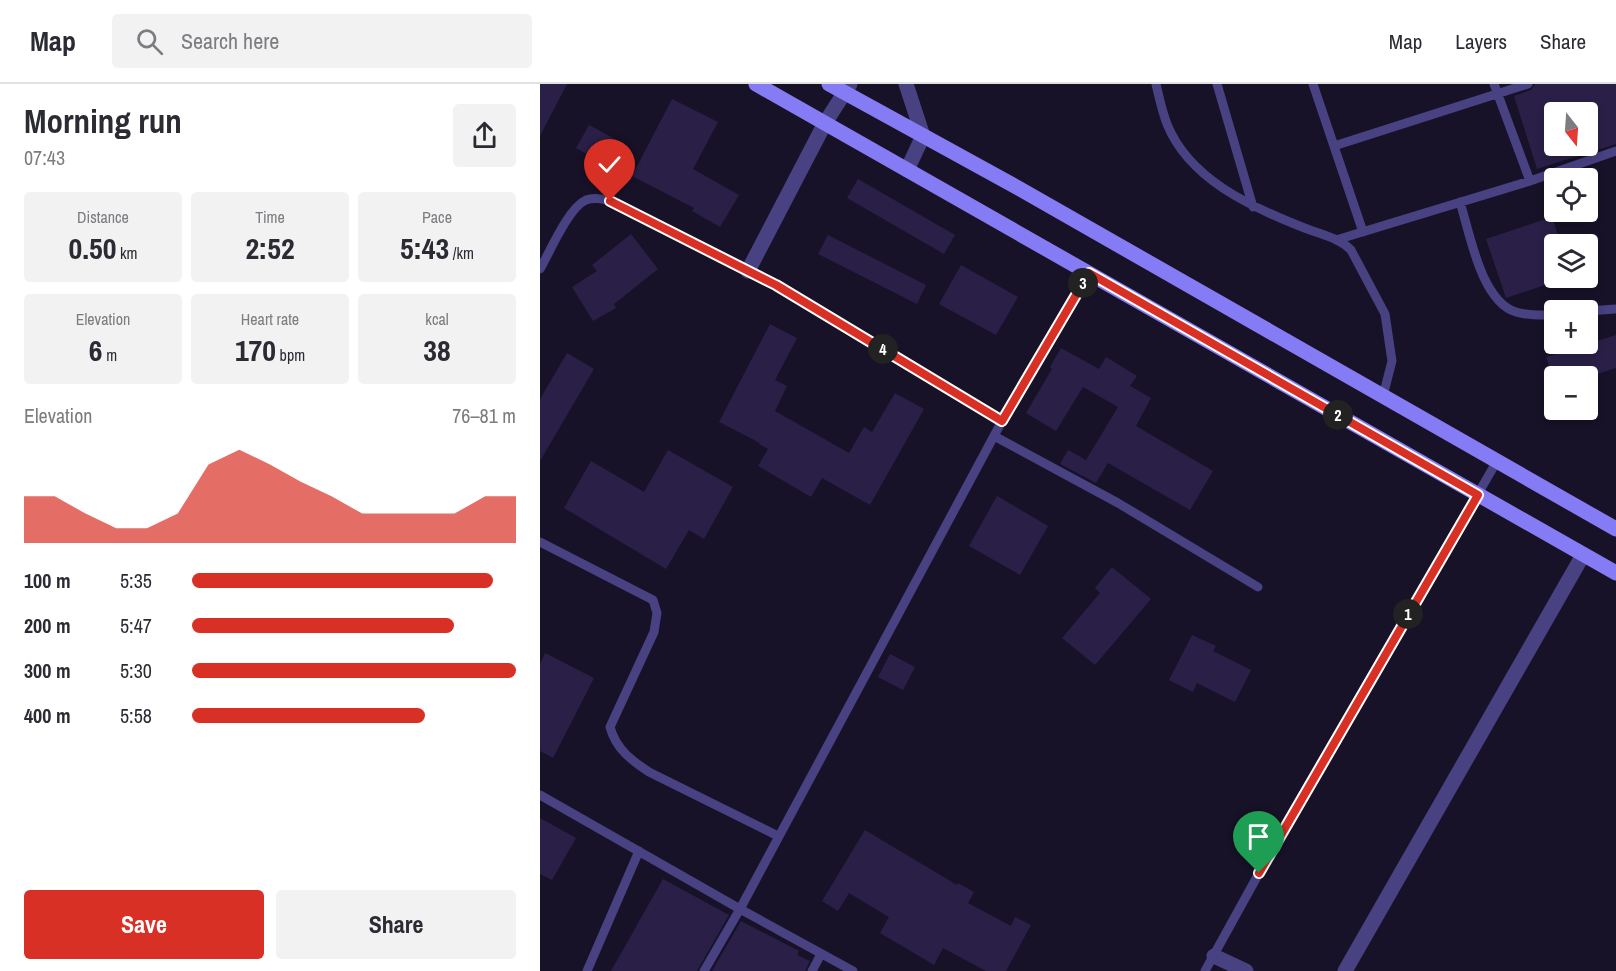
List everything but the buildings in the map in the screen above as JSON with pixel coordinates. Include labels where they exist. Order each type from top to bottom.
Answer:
[{"type":"street","points":[[756,84],[1616,573]]},
{"type":"street","points":[[829,84],[847,88],[923,136],[1616,529]]},
{"type":"street","points":[[906,84],[923,136],[907,170]]},
{"type":"street","points":[[748,271],[825,123],[847,88]]},
{"type":"street","points":[[1345,971],[1583,555]]},
{"type":"street","points":[[1214,956],[1246,971]]},
{"type":"lane","points":[[1156,84],[1168,125],[1191,160],[1229,194],[1254,207],[1336,240],[1352,250],[1385,314],[1392,360],[1383,396]]},
{"type":"lane","points":[[1217,84],[1254,207]]},
{"type":"lane","points":[[1312,84],[1363,232]]},
{"type":"lane","points":[[1494,84],[1530,181]]},
{"type":"lane","points":[[1334,146],[1528,84]]},
{"type":"lane","points":[[1336,240],[1530,181],[1616,151]]},
{"type":"lane","points":[[540,269],[570,216],[585,200],[598,198],[610,201],[776,285],[1002,421]]},
{"type":"lane","points":[[1460,202],[1485,281],[1498,301],[1515,312],[1544,314]]},
{"type":"lane","points":[[705,971],[1002,421],[1089,273]]},
{"type":"lane","points":[[1598,310],[1616,309]]},
{"type":"lane","points":[[994,436],[1118,503],[1258,587]]},
{"type":"lane","points":[[1205,971],[1295,808],[1497,461]]},
{"type":"lane","points":[[540,542],[653,600],[657,613],[654,632],[610,727],[614,741],[631,759],[649,772],[778,836]]},
{"type":"lane","points":[[540,795],[853,971]]},
{"type":"lane","points":[[587,971],[639,851]]},
{"type":"lane","points":[[812,971],[821,954]]},
{"type":"route","points":[[610,201],[776,285],[1002,421],[1089,273],[1478,495],[1259,873]]}]
